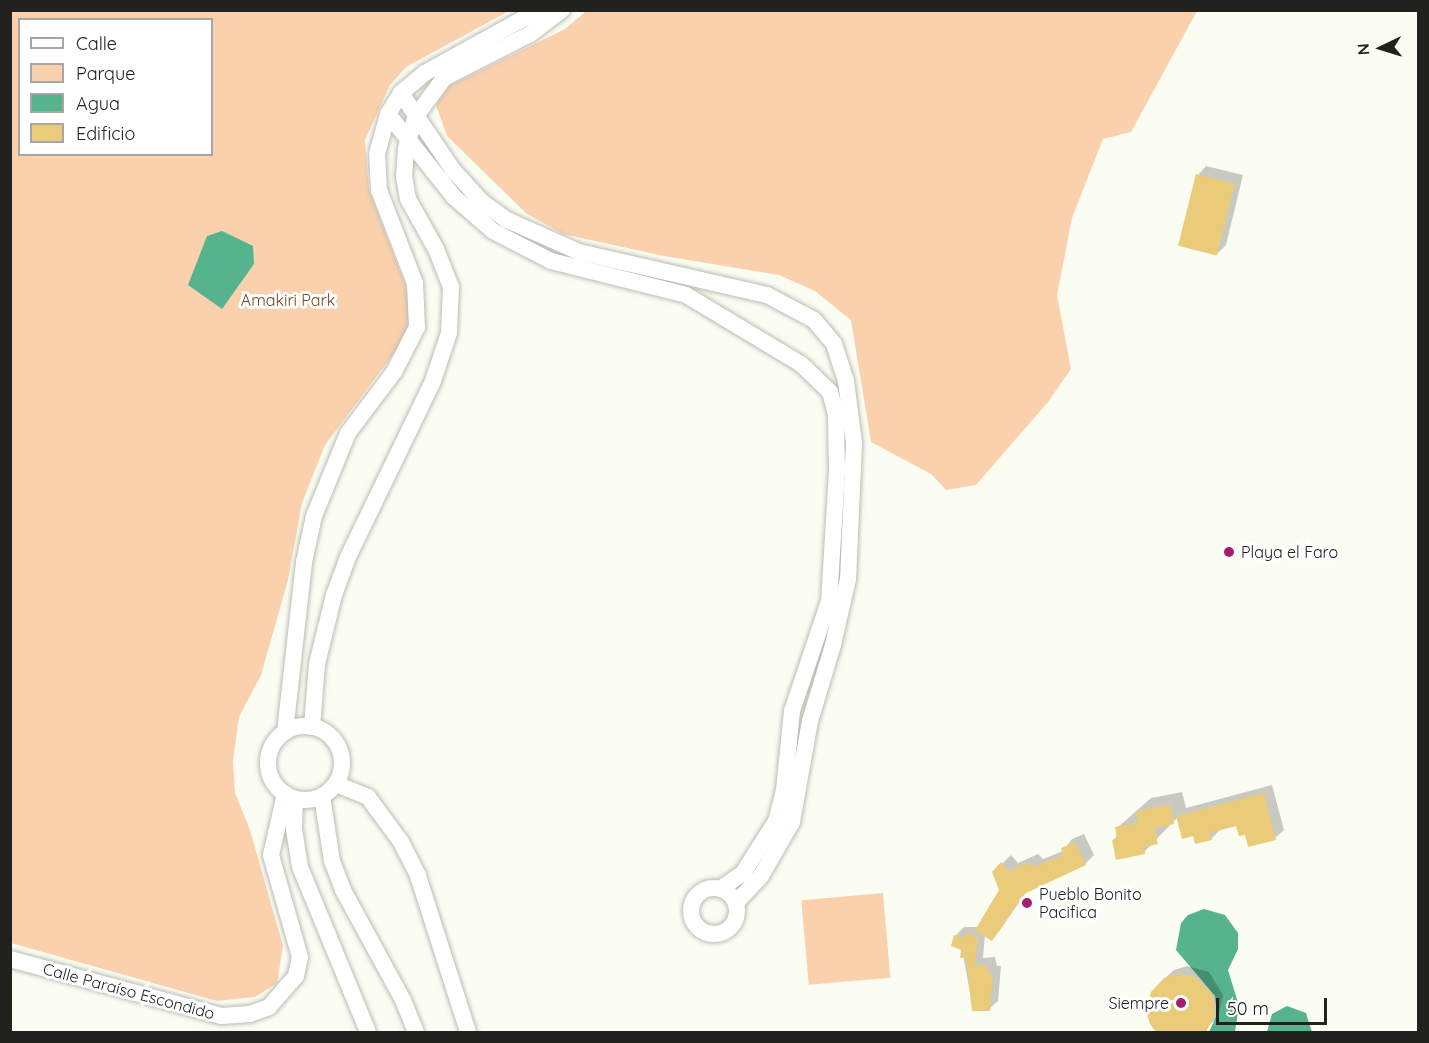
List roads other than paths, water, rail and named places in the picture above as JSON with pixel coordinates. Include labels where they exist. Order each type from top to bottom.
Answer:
[{"type":"street","points":[[368,1032],[300,867],[290,796],[270,775],[268,763],[270,751],[285,732],[304,562],[314,516],[348,433],[394,372],[417,327],[415,283],[379,190],[377,154],[388,114],[401,93],[448,58],[539,10]]},
{"type":"street","points":[[312,727],[321,641],[337,586],[364,521],[433,381],[449,333],[452,304],[446,272],[406,189],[404,163],[416,116],[427,97],[444,78],[531,34],[562,10]]},
{"type":"street","points":[[388,114],[410,138],[454,197],[493,231],[551,261],[686,295],[801,364],[830,392],[836,415],[837,471],[829,601],[792,711],[784,790],[776,821],[743,873],[720,889],[706,889],[695,898],[691,912],[696,925],[708,933],[722,932],[736,918],[736,903],[761,876],[792,822],[810,721],[844,602],[853,522],[854,443],[846,381],[834,344],[814,320],[767,295],[579,252],[528,232],[482,202],[435,146],[401,93]]},
{"type":"street","points":[[285,732],[312,727],[323,731],[339,749],[341,772],[336,784],[322,796],[290,796]]},
{"type":"street","points":[[336,784],[368,797],[401,842],[418,876],[468,1032]]},
{"type":"street","name":"Calle Paraíso Escondido","points":[[10,959],[221,1016],[250,1014],[269,1007],[296,976],[300,957],[272,855],[272,840],[290,796]]},
{"type":"street","points":[[322,796],[332,861],[343,890],[403,1000],[416,1032]]},
{"type":"street","points":[[720,889],[736,903]]},
{"type":"water","points":[[222,231],[253,246],[254,264],[222,309],[188,285],[207,236]]},
{"type":"water","points":[[1204,909],[1225,915],[1238,933],[1238,949],[1228,970],[1239,1006],[1235,1032],[1209,1032],[1217,1015],[1215,996],[1176,950],[1181,923],[1188,915]]},
{"type":"water","points":[[1287,1006],[1306,1013],[1312,1032],[1267,1032],[1272,1014]]},
{"type":"place","name":"Playa el Faro","points":[[1229,552]]},
{"type":"place","name":"Pueblo Bonito Pacifica","points":[[1027,903]]},
{"type":"place","name":"Siempre","points":[[1181,1003]]},
{"type":"park label","name":"Amakiri Park","points":[[288,300]]}]
